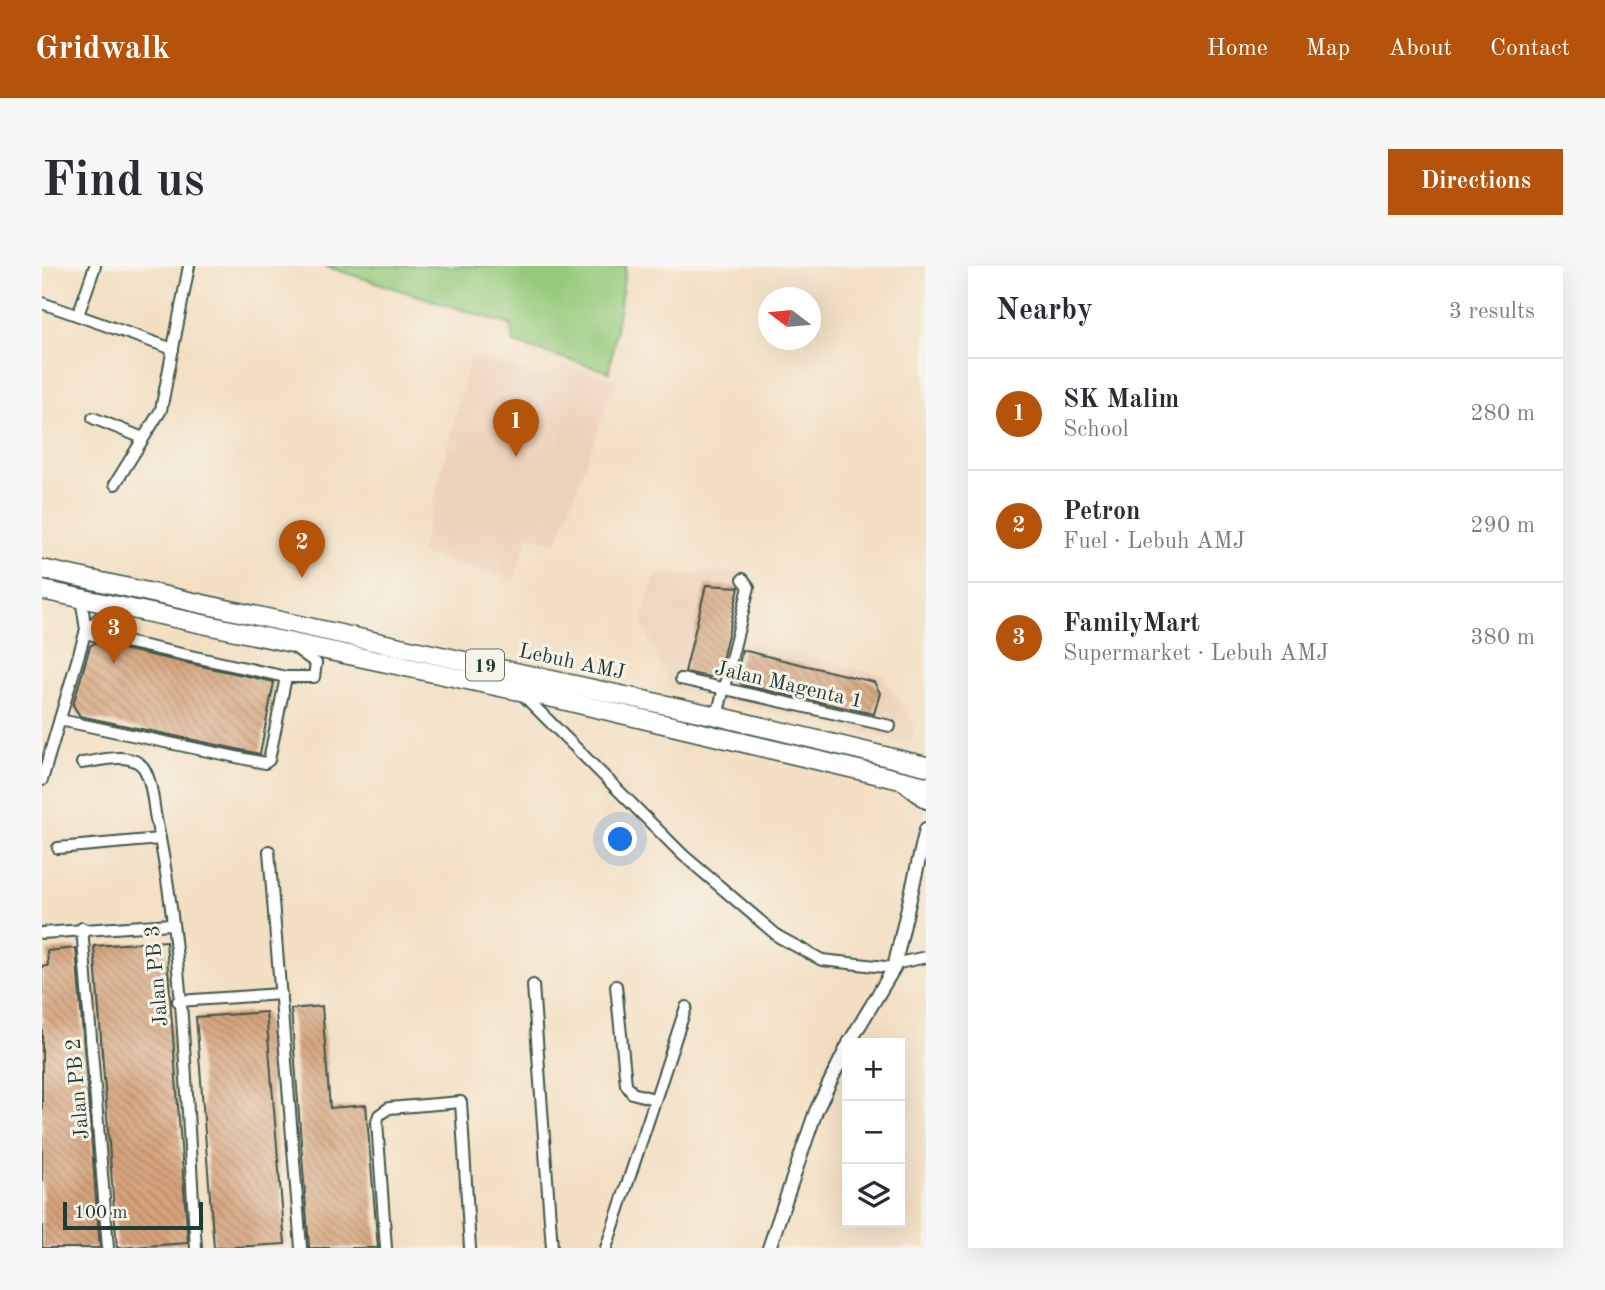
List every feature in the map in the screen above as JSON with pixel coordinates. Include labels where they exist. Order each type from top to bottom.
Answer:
[{"type":"highway","name":"Lebuh AMJ","points":[[42,569],[717,716],[926,766]]},
{"type":"highway","name":"Lebuh AMJ","points":[[42,590],[520,692],[926,786]]},
{"type":"street","points":[[78,315],[95,266]]},
{"type":"street","points":[[115,484],[161,410],[190,266]]},
{"type":"street","points":[[42,303],[173,349]]},
{"type":"street","points":[[93,418],[144,438]]},
{"type":"street","points":[[717,716],[749,587],[743,579]]},
{"type":"street","points":[[42,779],[85,633],[86,617],[81,598]]},
{"type":"street","points":[[85,633],[98,620],[122,607]]},
{"type":"street","points":[[85,633],[310,680],[317,673],[313,660],[298,652],[293,645]]},
{"type":"street","points":[[60,720],[265,763],[269,760],[286,677]]},
{"type":"street","name":"Jalan Magenta 1","points":[[681,679],[890,726]]},
{"type":"street","points":[[520,692],[682,855],[779,937],[822,960],[894,966],[926,957]]},
{"type":"street","name":"Jalan PB 3","points":[[82,763],[125,758],[142,767],[147,776],[160,839],[171,924],[195,1248]]},
{"type":"street","points":[[891,779],[914,791],[926,802]]},
{"type":"street","points":[[852,1038],[894,966],[926,829]]},
{"type":"street","points":[[58,848],[160,839]]},
{"type":"street","points":[[269,851],[301,1248]]},
{"type":"street","points":[[42,933],[82,928],[171,924]]},
{"type":"street","name":"Jalan PB 2","points":[[82,928],[108,1248]]},
{"type":"street","points":[[533,985],[552,1248]]},
{"type":"street","points":[[616,986],[626,1084],[632,1093],[654,1098]]},
{"type":"street","points":[[178,1001],[281,995]]},
{"type":"street","points":[[606,1248],[686,1007]]},
{"type":"street","points":[[769,1248],[820,1102],[842,1057]]},
{"type":"street","points":[[386,1248],[377,1122],[379,1115],[389,1108],[461,1102],[470,1248]]},
{"type":"shaded area","points":[[471,356],[546,378],[565,365],[616,380],[557,543],[528,535],[515,580],[420,553]]},
{"type":"shaded area","points":[[744,571],[754,584],[742,641],[882,675],[915,724],[911,743],[671,689],[642,622],[654,576]]},
{"type":"green space","points":[[324,266],[626,266],[609,372],[514,343],[511,325]]},
{"type":"building","points":[[706,585],[739,587],[719,673],[710,677],[685,672]]},
{"type":"building","points":[[95,643],[274,682],[260,754],[80,716],[73,705],[90,646]]},
{"type":"building","points":[[742,650],[874,682],[880,693],[874,714],[743,685],[736,679]]},
{"type":"building","points":[[166,941],[188,1243],[117,1248],[94,946]]},
{"type":"building","points":[[76,948],[100,1248],[42,1248],[42,966],[48,966],[47,951]]},
{"type":"building","points":[[322,1006],[330,1108],[366,1105],[378,1248],[309,1248],[291,1009]]},
{"type":"building","points":[[266,1012],[285,1244],[214,1248],[196,1017]]},
{"type":"place","name":"SK Malim","points":[[516,457]]},
{"type":"place","name":"Petron","points":[[302,578]]},
{"type":"place","name":"FamilyMart","points":[[114,664]]}]
